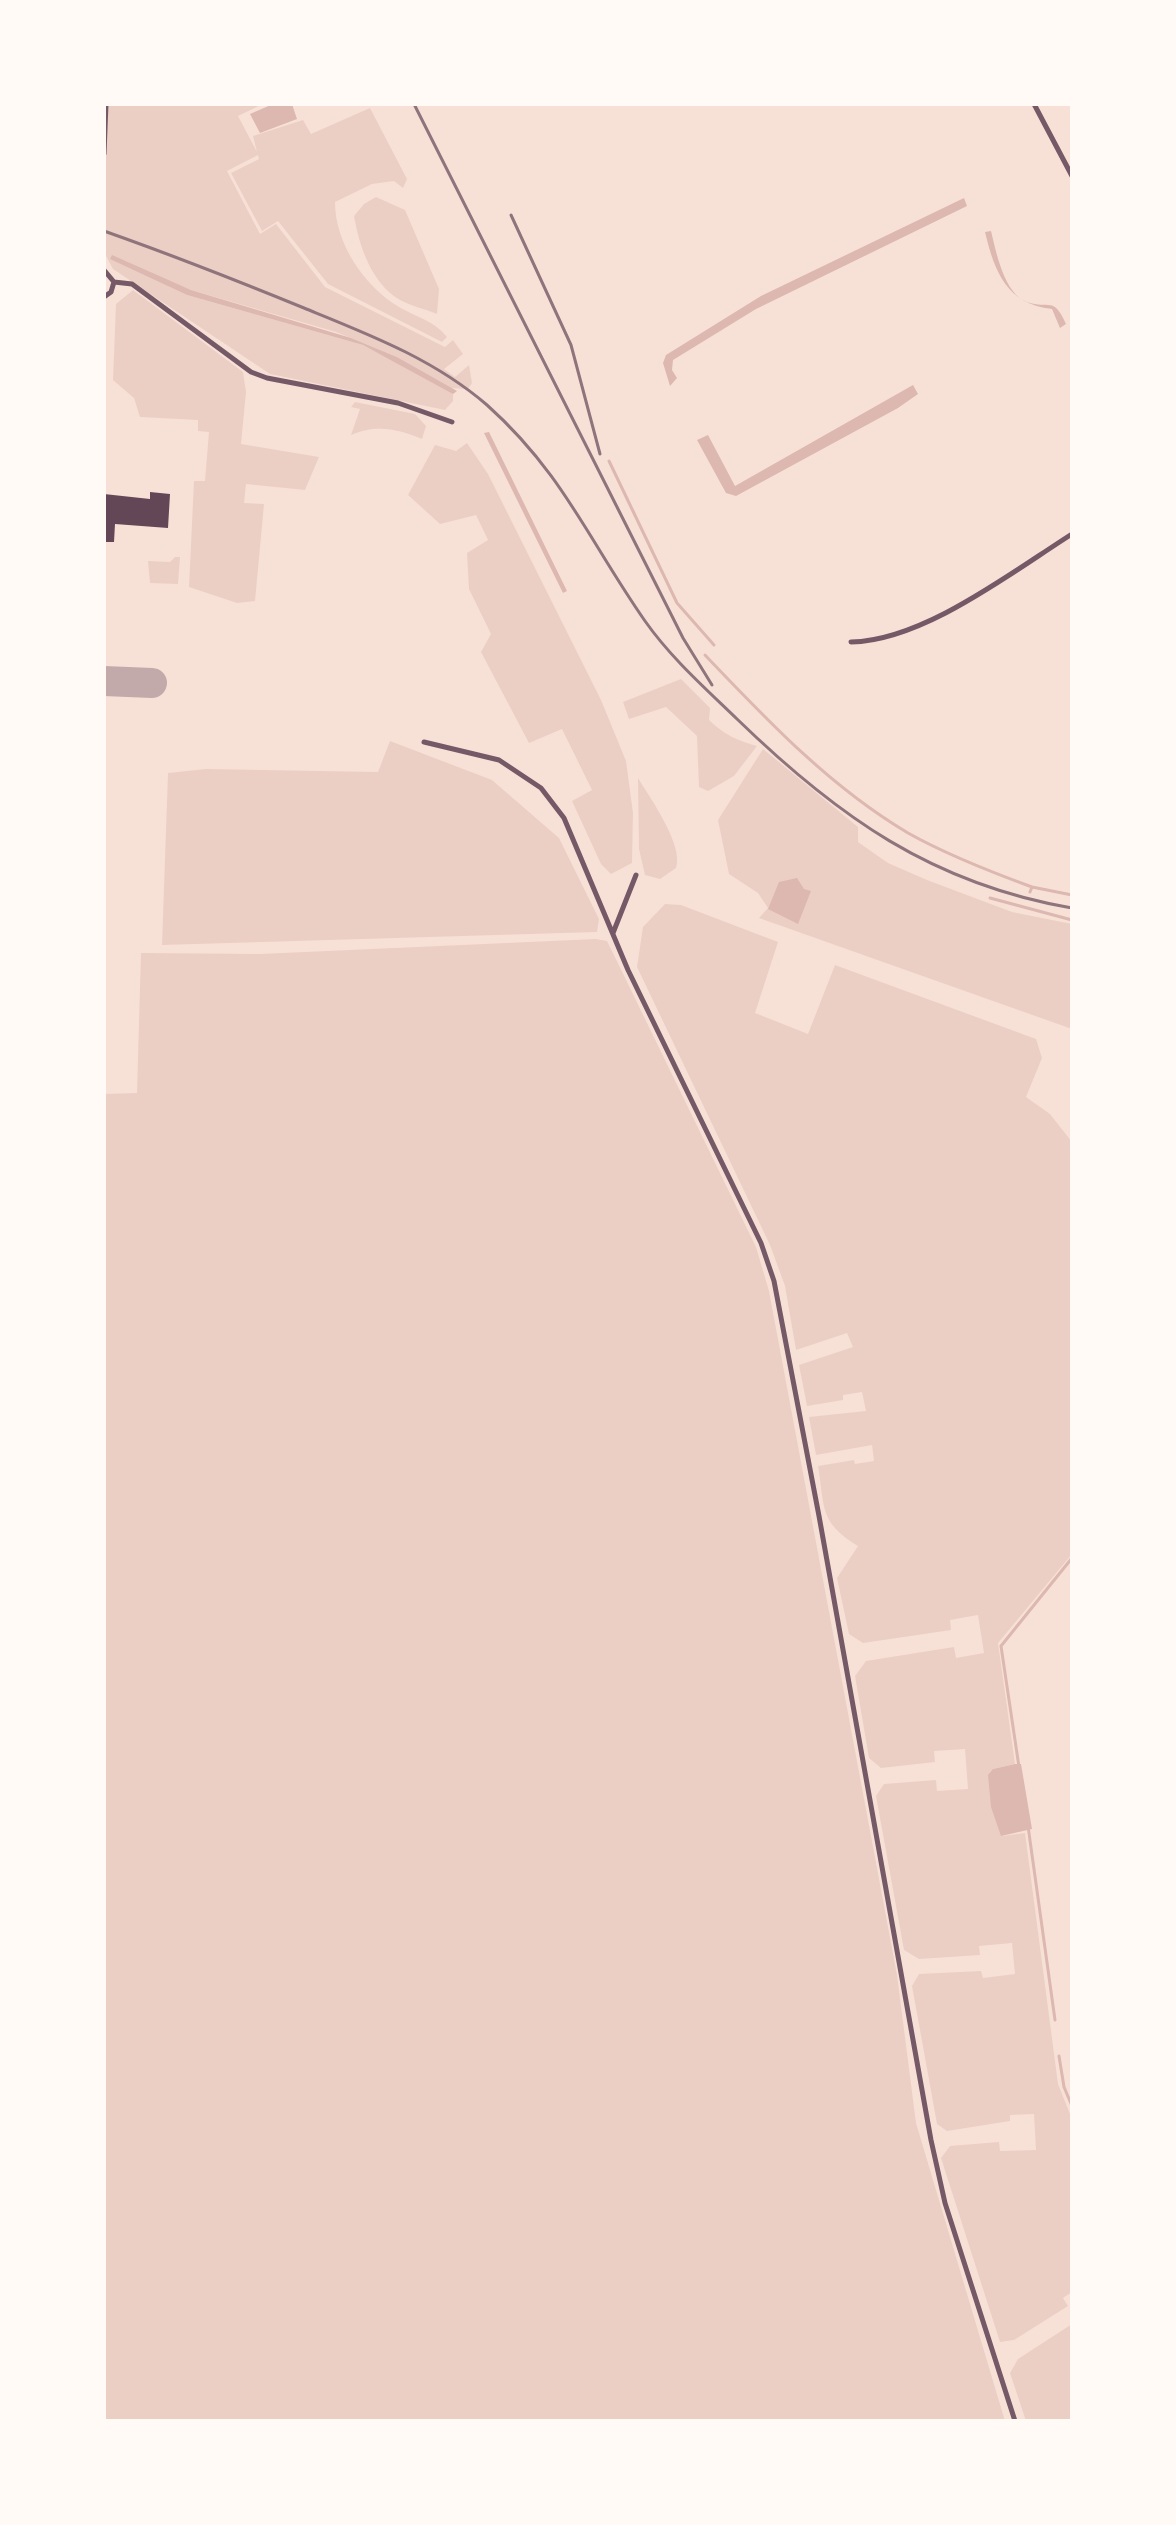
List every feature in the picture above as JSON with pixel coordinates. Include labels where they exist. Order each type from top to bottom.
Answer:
[{"type":"street","points":[[104,154],[106,104]]},
{"type":"street","points":[[1034,104],[1072,176]]},
{"type":"street","points":[[104,270],[114,282],[132,284],[251,372],[267,378],[398,403],[452,422]]},
{"type":"street","points":[[104,297],[111,292],[114,282]]},
{"type":"street","points":[[851,642],[889,637],[939,614],[995,584],[1072,534]]},
{"type":"street","points":[[424,742],[499,760],[541,788],[564,818],[613,933],[761,1243],[774,1281],[931,2140],[945,2203],[1015,2421]]},
{"type":"street","points":[[613,933],[636,875]]},
{"type":"shaded area","points":[[104,104],[263,104],[238,116],[257,152],[253,136],[303,120],[311,134],[370,108],[407,179],[403,188],[394,181],[372,184],[335,202],[340,233],[354,262],[374,288],[399,307],[437,327],[447,337],[442,342],[328,284],[278,221],[262,231],[231,173],[259,159],[258,155],[227,171],[260,234],[276,224],[325,287],[445,347],[453,340],[463,354],[444,369],[455,377],[469,365],[472,383],[468,389],[450,388],[397,357],[336,332],[191,290],[110,258],[187,295],[363,345],[446,388],[453,394],[453,401],[445,410],[270,374],[113,269],[106,256]]},
{"type":"shaded area","points":[[273,104],[292,104],[297,119],[260,133],[250,114]]},
{"type":"shaded area","points":[[376,197],[405,210],[439,289],[437,314],[404,302],[390,293],[368,263],[354,216],[364,204]]},
{"type":"shaded area","points":[[964,198],[967,206],[756,309],[673,360],[672,370],[677,378],[670,386],[663,363],[666,355],[761,296]]},
{"type":"shaded area","points":[[991,231],[1002,271],[1018,296],[1005,284],[993,261],[985,232]]},
{"type":"shaded area","points":[[112,255],[191,290],[351,338],[397,357],[457,391],[453,394],[363,345],[187,295],[110,259]]},
{"type":"shaded area","points":[[133,290],[243,372],[246,392],[241,444],[319,457],[305,490],[246,484],[244,503],[264,504],[255,601],[237,603],[189,587],[194,481],[205,481],[209,432],[198,431],[198,420],[140,417],[134,398],[113,380],[116,304]]},
{"type":"shaded area","points":[[1028,302],[1054,306],[1066,324],[1060,328],[1052,309]]},
{"type":"shaded area","points":[[913,385],[918,394],[898,408],[736,496],[726,493],[697,440],[708,435],[735,486]]},
{"type":"shaded area","points":[[355,402],[415,414],[426,426],[422,439],[387,429],[351,435],[360,409],[351,407]]},
{"type":"shaded area","points":[[489,432],[567,591],[563,593],[484,433]]},
{"type":"shaded area","points":[[467,443],[488,474],[601,700],[626,761],[633,813],[632,863],[611,874],[601,864],[572,801],[592,790],[562,729],[529,743],[481,652],[491,634],[469,589],[467,553],[488,540],[476,515],[440,524],[408,495],[435,445],[456,451]]},
{"type":"shaded area","points":[[180,557],[178,584],[150,583],[148,561],[170,562]]},
{"type":"shaded area","points":[[681,679],[710,708],[709,720],[731,736],[757,746],[734,776],[708,791],[699,787],[697,736],[666,707],[629,719],[623,702]]},
{"type":"shaded area","points":[[390,741],[492,780],[559,838],[599,919],[597,932],[162,945],[168,773],[206,769],[378,772]]},
{"type":"shaded area","points":[[763,749],[858,827],[858,842],[888,863],[1012,912],[1072,924],[1072,1029],[759,918],[768,908],[758,893],[729,874],[718,820]]},
{"type":"shaded area","points":[[638,778],[675,847],[676,868],[660,879],[645,875],[639,849]]},
{"type":"shaded area","points":[[797,878],[804,889],[811,891],[798,924],[768,909],[779,882]]},
{"type":"shaded area","points":[[665,904],[681,905],[778,942],[755,1013],[808,1034],[835,965],[1036,1039],[1042,1058],[1026,1097],[1050,1114],[1072,1142],[1072,1554],[998,1643],[1015,1764],[993,1769],[1002,1836],[1025,1833],[1058,2084],[1072,2119],[1072,2292],[1063,2298],[1068,2306],[1014,2340],[1000,2342],[941,2158],[950,2146],[999,2142],[1000,2151],[1036,2150],[1034,2114],[1010,2115],[1010,2121],[947,2131],[937,2124],[912,1986],[919,1974],[981,1971],[983,1978],[1015,1974],[1012,1943],[979,1946],[980,1955],[919,1959],[904,1950],[876,1796],[884,1784],[936,1780],[937,1791],[968,1789],[965,1749],[934,1751],[935,1762],[881,1768],[869,1758],[855,1676],[866,1661],[954,1647],[956,1658],[984,1653],[978,1615],[950,1620],[951,1630],[863,1643],[849,1634],[837,1578],[858,1546],[836,1529],[826,1513],[818,1466],[854,1460],[855,1464],[874,1461],[872,1445],[816,1455],[809,1417],[866,1411],[862,1392],[843,1395],[843,1400],[807,1406],[799,1365],[853,1347],[847,1333],[796,1350],[785,1286],[770,1245],[637,967],[643,927]]},
{"type":"shaded area","points":[[596,939],[607,941],[612,951],[756,1247],[769,1291],[897,1975],[916,2123],[1005,2421],[104,2421],[104,1094],[137,1093],[141,953],[260,954]]},
{"type":"shaded area","points":[[1021,1764],[1032,1829],[1001,1836],[991,1807],[988,1775],[993,1769]]},
{"type":"shaded area","points":[[1072,2324],[1072,2421],[1026,2421],[1010,2373],[1018,2359]]},
{"type":"building","points":[[150,492],[170,494],[168,528],[115,524],[114,542],[104,542],[104,494],[150,499]]},
{"type":"waterway","points":[[609,461],[677,603],[714,645]]},
{"type":"waterway","points":[[705,655],[800,751],[879,815],[938,849],[1032,887]]},
{"type":"waterway","points":[[1030,892],[1032,887],[1072,895]]},
{"type":"waterway","points":[[990,898],[1072,920]]},
{"type":"waterway","points":[[1019,1767],[1001,1646],[1072,1558]]},
{"type":"waterway","points":[[1028,1826],[1055,2020]]},
{"type":"waterway","points":[[1059,2056],[1064,2087],[1072,2106]]},
{"type":"taxiway","points":[[104,681],[152,683]]},
{"type":"railway","points":[[414,104],[683,638],[712,685]]},
{"type":"railway","points":[[511,215],[571,345],[600,454]]},
{"type":"railway","points":[[104,231],[376,338],[423,361],[467,389],[513,431],[556,482],[625,592],[666,648],[774,754],[850,815],[931,863],[975,882],[1072,908]]}]
